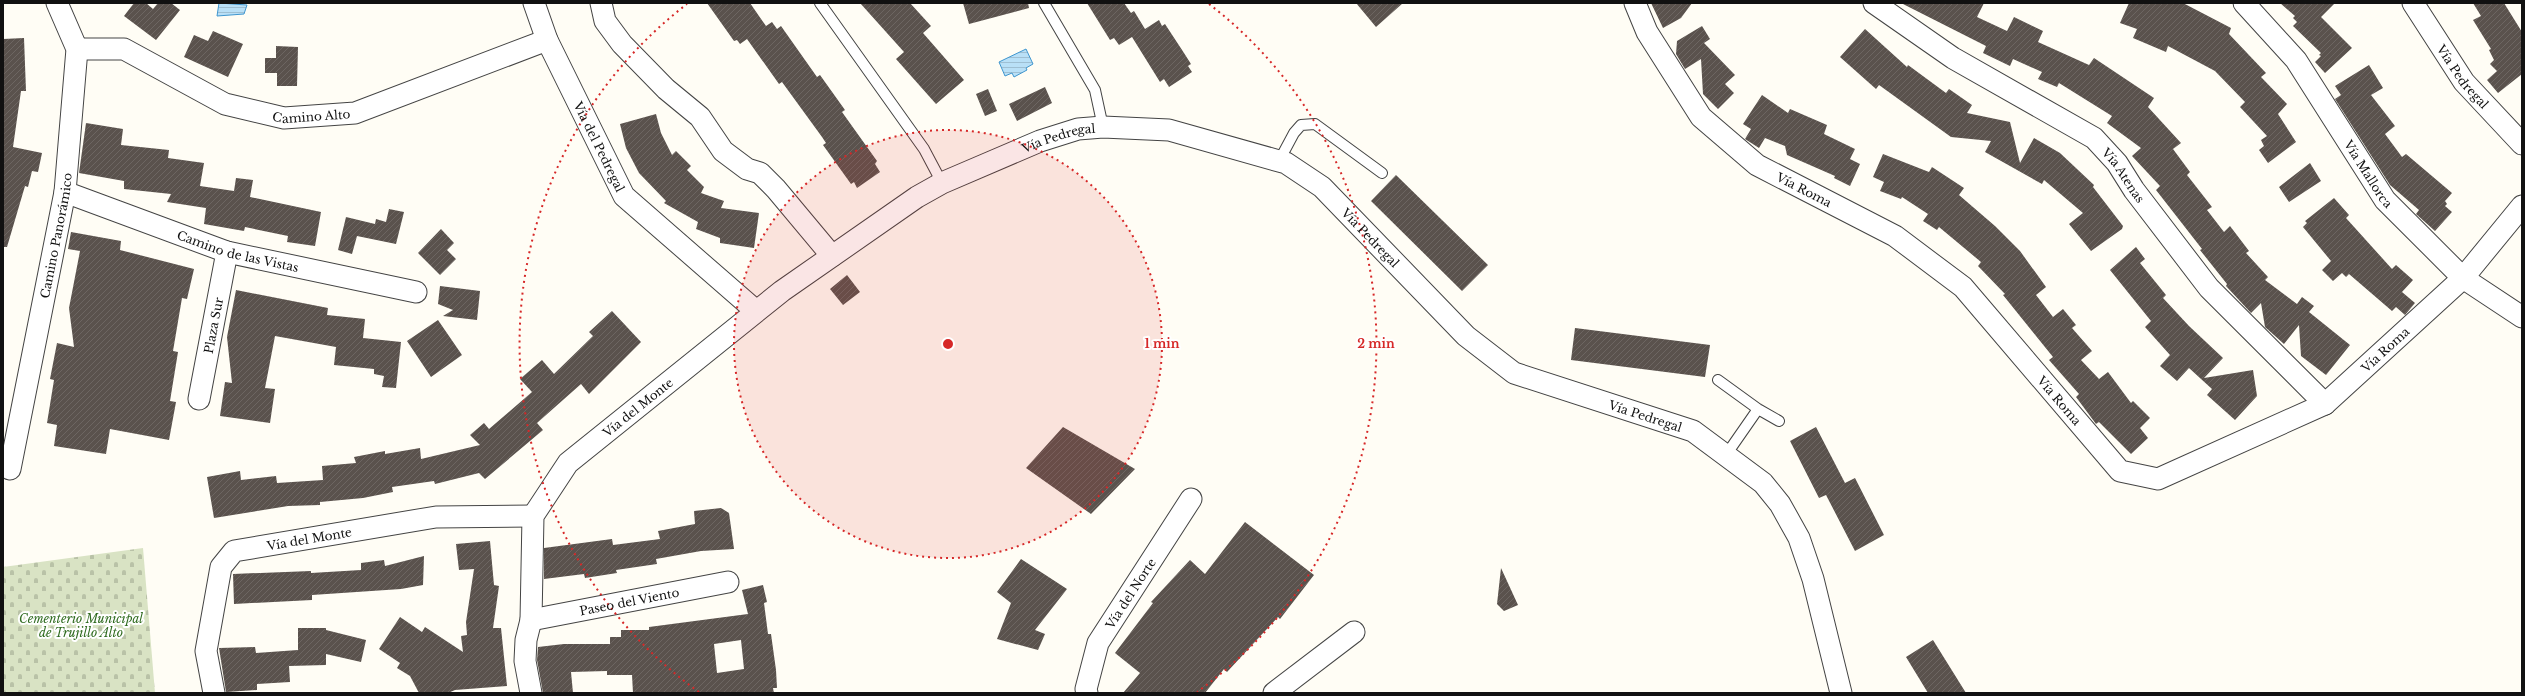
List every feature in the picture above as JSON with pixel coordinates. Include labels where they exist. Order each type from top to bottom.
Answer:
[{"type":"street","name":"Camino Panorámico","points":[[10,469],[65,192],[77,49],[57,3]]},
{"type":"street","name":"Vía del Pedregal","points":[[534,3],[547,40],[624,196],[756,311]]},
{"type":"street","points":[[601,3],[605,20],[627,50],[666,89],[700,117],[723,151],[747,169],[760,173],[832,256]]},
{"type":"street","name":"Vía Roma","points":[[1635,3],[1647,32],[1701,117],[1757,165],[1895,236],[1963,287],[2120,471],[2158,479],[2325,404],[2463,278],[2522,206]]},
{"type":"street","name":"Vía Atenas","points":[[1874,3],[1953,58],[2094,138],[2117,163],[2134,190],[2209,288],[2325,404]]},
{"type":"street","name":"Vía Mallorca","points":[[2244,3],[2296,60],[2385,200],[2463,278],[2522,317]]},
{"type":"street","name":"Vía Pedregal","points":[[2413,3],[2464,82],[2522,144]]},
{"type":"street","name":"Camino Alto","points":[[77,49],[124,49],[226,104],[284,118],[355,113],[547,40]]},
{"type":"street","name":"Vía Pedregal","points":[[756,311],[917,197],[942,183],[1040,141],[1078,128],[1103,127],[1169,130],[1286,163],[1322,187],[1466,336],[1514,373],[1694,431],[1763,483],[1780,504],[1799,538],[1813,579],[1841,693]]},
{"type":"street","name":"Camino de las Vistas","points":[[65,192],[228,252],[416,292]]},
{"type":"street","name":"Plaza Sur","points":[[199,399],[228,252]]},
{"type":"street","name":"Vía del Monte","points":[[214,693],[206,651],[221,567],[234,551],[436,516],[533,516],[568,464],[756,311]]},
{"type":"street","name":"Vía del Norte","points":[[1087,693],[1086,689],[1098,642],[1191,499]]},
{"type":"street","points":[[531,693],[525,661],[526,640],[531,620],[533,516]]},
{"type":"street","name":"Paseo del Viento","points":[[531,620],[728,582]]},
{"type":"street","points":[[1274,693],[1354,632]]},
{"type":"lane","points":[[820,3],[924,148],[942,183]]},
{"type":"lane","points":[[1044,3],[1095,90],[1103,127]]},
{"type":"lane","points":[[1279,161],[1294,133],[1301,125],[1315,124],[1382,173]]},
{"type":"lane","points":[[1718,380],[1758,409],[1779,421]]},
{"type":"lane","points":[[1726,455],[1758,409]]},
{"type":"green space","name":"Cementerio Municipal de Trujillo Alto","points":[[143,548],[155,693],[3,693],[3,567]]},
{"type":"water","points":[[219,3],[247,5],[244,14],[217,16]]},
{"type":"water","points":[[1026,49],[1033,64],[1026,68],[1027,70],[1014,77],[1012,73],[1005,76],[999,62]]},
{"type":"building","points":[[134,3],[146,3],[153,9],[158,3],[171,3],[180,10],[156,40],[124,16]]},
{"type":"building","points":[[707,3],[750,3],[766,26],[772,22],[777,29],[781,26],[817,77],[820,75],[845,110],[842,112],[877,161],[875,164],[880,172],[857,188],[854,182],[851,184],[823,145],[826,143],[822,137],[782,82],[779,84],[747,39],[740,44],[737,40],[734,41]]},
{"type":"building","points":[[860,3],[910,3],[931,26],[923,33],[964,80],[936,104],[896,59],[904,52]]},
{"type":"building","points":[[963,3],[1028,3],[1029,8],[969,24]]},
{"type":"building","points":[[1087,3],[1124,3],[1131,13],[1134,11],[1145,29],[1159,20],[1162,26],[1165,24],[1191,64],[1188,66],[1192,72],[1169,87],[1164,79],[1160,82],[1132,37],[1119,45],[1114,38],[1110,40]]},
{"type":"building","points":[[1356,3],[1403,3],[1376,27]]},
{"type":"building","points":[[1651,3],[1692,3],[1681,18],[1663,28]]},
{"type":"building","points":[[1901,3],[1984,3],[1977,17],[2007,31],[2014,17],[2043,31],[2038,42],[2089,65],[2094,58],[2154,98],[2148,107],[2181,143],[2173,149],[2190,172],[2187,175],[2212,207],[2207,210],[2224,232],[2230,226],[2249,251],[2246,253],[2268,277],[2265,280],[2297,304],[2302,297],[2314,306],[2309,312],[2350,345],[2326,375],[2301,356],[2299,325],[2284,344],[2265,327],[2261,303],[2251,313],[2226,286],[2227,284],[2200,250],[2202,249],[2156,190],[2160,186],[2132,156],[2141,148],[2107,123],[2112,116],[2059,83],[2057,87],[2038,79],[2042,72],[2013,59],[2010,66],[1983,53],[1986,46]]},
{"type":"building","points":[[2129,3],[2183,3],[2231,28],[2229,34],[2266,73],[2261,77],[2287,104],[2278,114],[2296,142],[2268,163],[2259,150],[2264,146],[2261,140],[2267,136],[2240,107],[2245,102],[2215,71],[2168,46],[2166,52],[2133,38],[2137,29],[2120,23]]},
{"type":"building","points":[[2280,3],[2335,3],[2321,17],[2352,48],[2325,73],[2315,62],[2321,56],[2319,55],[2321,53],[2293,26],[2297,22],[2293,18],[2295,16]]},
{"type":"building","points":[[2473,3],[2504,3],[2522,32],[2522,74],[2498,93],[2487,80],[2497,71],[2490,64],[2494,60],[2489,50],[2491,49],[2473,20],[2481,16]]},
{"type":"building","points":[[1702,26],[1710,39],[1704,43],[1735,75],[1725,84],[1734,93],[1718,109],[1703,94],[1701,59],[1685,69],[1676,54],[1677,41]]},
{"type":"building","points":[[1865,29],[1907,67],[1908,65],[1946,93],[1949,89],[1972,105],[1967,113],[2010,122],[2020,163],[2034,138],[2060,153],[2094,185],[2093,187],[2123,226],[2122,229],[2091,251],[2069,224],[2083,213],[2044,180],[2042,184],[1985,152],[1991,141],[1951,137],[1879,85],[1876,89],[1840,57]]},
{"type":"building","points":[[213,31],[243,44],[228,77],[184,57],[194,35],[208,41]]},
{"type":"building","points":[[24,38],[26,91],[21,91],[13,147],[42,153],[38,172],[32,171],[28,187],[25,186],[7,247],[3,247],[3,39]]},
{"type":"building","points":[[276,46],[298,47],[297,86],[277,86],[277,73],[265,73],[265,58],[276,58]]},
{"type":"building","points":[[2369,65],[2383,88],[2371,95],[2395,126],[2385,134],[2402,157],[2406,154],[2452,193],[2445,201],[2447,204],[2445,206],[2452,212],[2435,231],[2416,214],[2419,210],[2390,185],[2335,99],[2341,95],[2335,86]]},
{"type":"building","points":[[1045,87],[1052,103],[1017,121],[1009,104]]},
{"type":"building","points":[[988,89],[997,111],[985,116],[976,94]]},
{"type":"building","points":[[1762,95],[1788,113],[1790,109],[1827,125],[1824,134],[1855,149],[1850,159],[1860,164],[1850,186],[1834,178],[1835,176],[1787,155],[1785,146],[1765,138],[1759,148],[1745,139],[1751,129],[1743,124]]},
{"type":"building","points":[[656,114],[661,133],[672,155],[676,151],[691,166],[687,170],[704,187],[701,193],[724,201],[721,208],[759,213],[754,248],[720,243],[720,238],[696,229],[698,222],[664,203],[666,201],[639,173],[626,148],[620,124]]},
{"type":"building","points":[[86,123],[123,129],[121,145],[169,150],[168,158],[204,163],[200,186],[234,191],[236,178],[253,180],[250,197],[321,212],[315,246],[287,242],[288,236],[245,227],[244,231],[204,224],[206,208],[167,202],[171,194],[124,189],[124,181],[79,173]]},
{"type":"building","points":[[1883,154],[1929,172],[1932,167],[1964,188],[1959,195],[1995,226],[2020,251],[2046,287],[2036,295],[2053,317],[2063,309],[2076,325],[2072,328],[2092,351],[2081,360],[2099,379],[2108,372],[2131,403],[2133,401],[2150,418],[2140,428],[2148,438],[2131,454],[2099,422],[2096,424],[2076,397],[2079,394],[2049,360],[2053,357],[2003,295],[2005,294],[1978,266],[1981,262],[1939,227],[1937,230],[1923,221],[1928,214],[1902,197],[1901,199],[1880,191],[1884,182],[1873,177]]},
{"type":"building","points":[[2310,163],[2321,181],[2289,202],[2279,187]]},
{"type":"building","points":[[1396,175],[1488,265],[1462,291],[1371,201]]},
{"type":"building","points":[[2334,198],[2349,215],[2346,218],[2392,269],[2396,265],[2413,280],[2402,292],[2415,303],[2405,315],[2396,307],[2392,311],[2349,274],[2346,277],[2342,273],[2333,281],[2322,270],[2331,261],[2303,227],[2307,223],[2305,221]]},
{"type":"building","points":[[389,209],[404,212],[396,244],[357,236],[352,254],[338,250],[346,217],[375,224],[376,219],[386,222]]},
{"type":"building","points":[[441,229],[454,243],[447,250],[456,259],[440,275],[418,253]]},
{"type":"building","points":[[71,232],[121,241],[120,250],[194,269],[187,299],[182,298],[173,351],[178,352],[170,401],[176,402],[169,440],[110,429],[106,454],[54,446],[57,425],[47,423],[54,380],[50,379],[57,343],[74,347],[69,308],[80,251],[68,249]]},
{"type":"building","points":[[2136,247],[2145,259],[2140,263],[2166,295],[2163,298],[2189,326],[2223,358],[2204,378],[2253,370],[2257,396],[2235,420],[2207,395],[2212,389],[2189,368],[2177,381],[2160,366],[2170,355],[2145,327],[2151,321],[2110,270]]},
{"type":"building","points":[[847,275],[860,292],[843,305],[830,289]]},
{"type":"building","points":[[440,286],[480,291],[477,320],[443,316],[453,310],[438,304]]},
{"type":"building","points":[[236,290],[328,308],[327,315],[365,319],[363,338],[401,342],[396,388],[382,387],[384,376],[374,374],[374,369],[334,365],[336,347],[275,336],[265,388],[275,389],[270,423],[220,416],[225,382],[232,383],[227,337]]},
{"type":"building","points":[[612,311],[641,342],[589,394],[581,384],[537,423],[543,430],[485,479],[479,473],[435,484],[434,481],[392,487],[393,492],[363,498],[320,502],[320,505],[288,506],[214,518],[207,477],[240,471],[241,480],[276,476],[277,483],[323,480],[322,466],[356,463],[354,457],[385,451],[385,454],[420,448],[421,459],[480,445],[470,435],[484,423],[489,429],[532,392],[520,379],[542,360],[554,374],[593,336],[589,332]]},
{"type":"building","points":[[438,320],[462,355],[431,377],[407,341]]},
{"type":"building","points":[[1575,328],[1710,345],[1705,377],[1571,360]]},
{"type":"building","points":[[1063,427],[1135,469],[1091,514],[1026,468]]},
{"type":"building","points":[[1816,427],[1845,483],[1855,478],[1884,535],[1855,551],[1826,495],[1819,498],[1790,441]]},
{"type":"building","points":[[721,508],[729,513],[734,549],[701,551],[656,559],[657,564],[616,570],[617,573],[585,578],[584,574],[544,579],[544,548],[612,539],[613,545],[660,539],[658,531],[695,524],[694,511]]},
{"type":"building","points":[[1245,522],[1314,575],[1280,619],[1278,617],[1227,672],[1224,669],[1205,693],[1123,693],[1140,673],[1115,653],[1153,603],[1151,602],[1190,560],[1205,574]]},
{"type":"building","points":[[490,541],[494,585],[499,586],[493,628],[501,628],[507,686],[455,690],[448,693],[419,693],[410,676],[397,668],[400,663],[379,649],[400,617],[422,632],[425,627],[463,652],[461,636],[467,635],[466,622],[474,569],[459,570],[456,544]]},
{"type":"building","points":[[424,556],[423,585],[401,589],[312,595],[312,600],[234,604],[233,574],[311,571],[311,573],[361,570],[361,563],[384,560],[385,566]]},
{"type":"building","points":[[1021,559],[1067,589],[1035,630],[1045,634],[1038,650],[997,639],[1011,603],[997,592]]},
{"type":"building","points":[[1501,568],[1518,605],[1504,611],[1497,604]]},
{"type":"building","points":[[763,585],[767,602],[764,603],[768,634],[771,634],[776,670],[777,688],[773,688],[774,693],[633,693],[632,675],[607,675],[607,671],[571,672],[573,693],[543,693],[537,660],[538,647],[564,644],[610,644],[610,637],[621,637],[621,630],[649,630],[649,627],[748,614],[742,590]],"holes":[[[741,640],[744,669],[717,673],[714,644]]]},
{"type":"building","points":[[298,628],[326,628],[326,630],[366,640],[361,662],[326,654],[326,665],[289,666],[290,682],[257,684],[257,690],[226,692],[219,648],[255,647],[256,653],[298,650]]},
{"type":"building","points":[[1933,640],[1966,693],[1928,693],[1906,657]]}]
